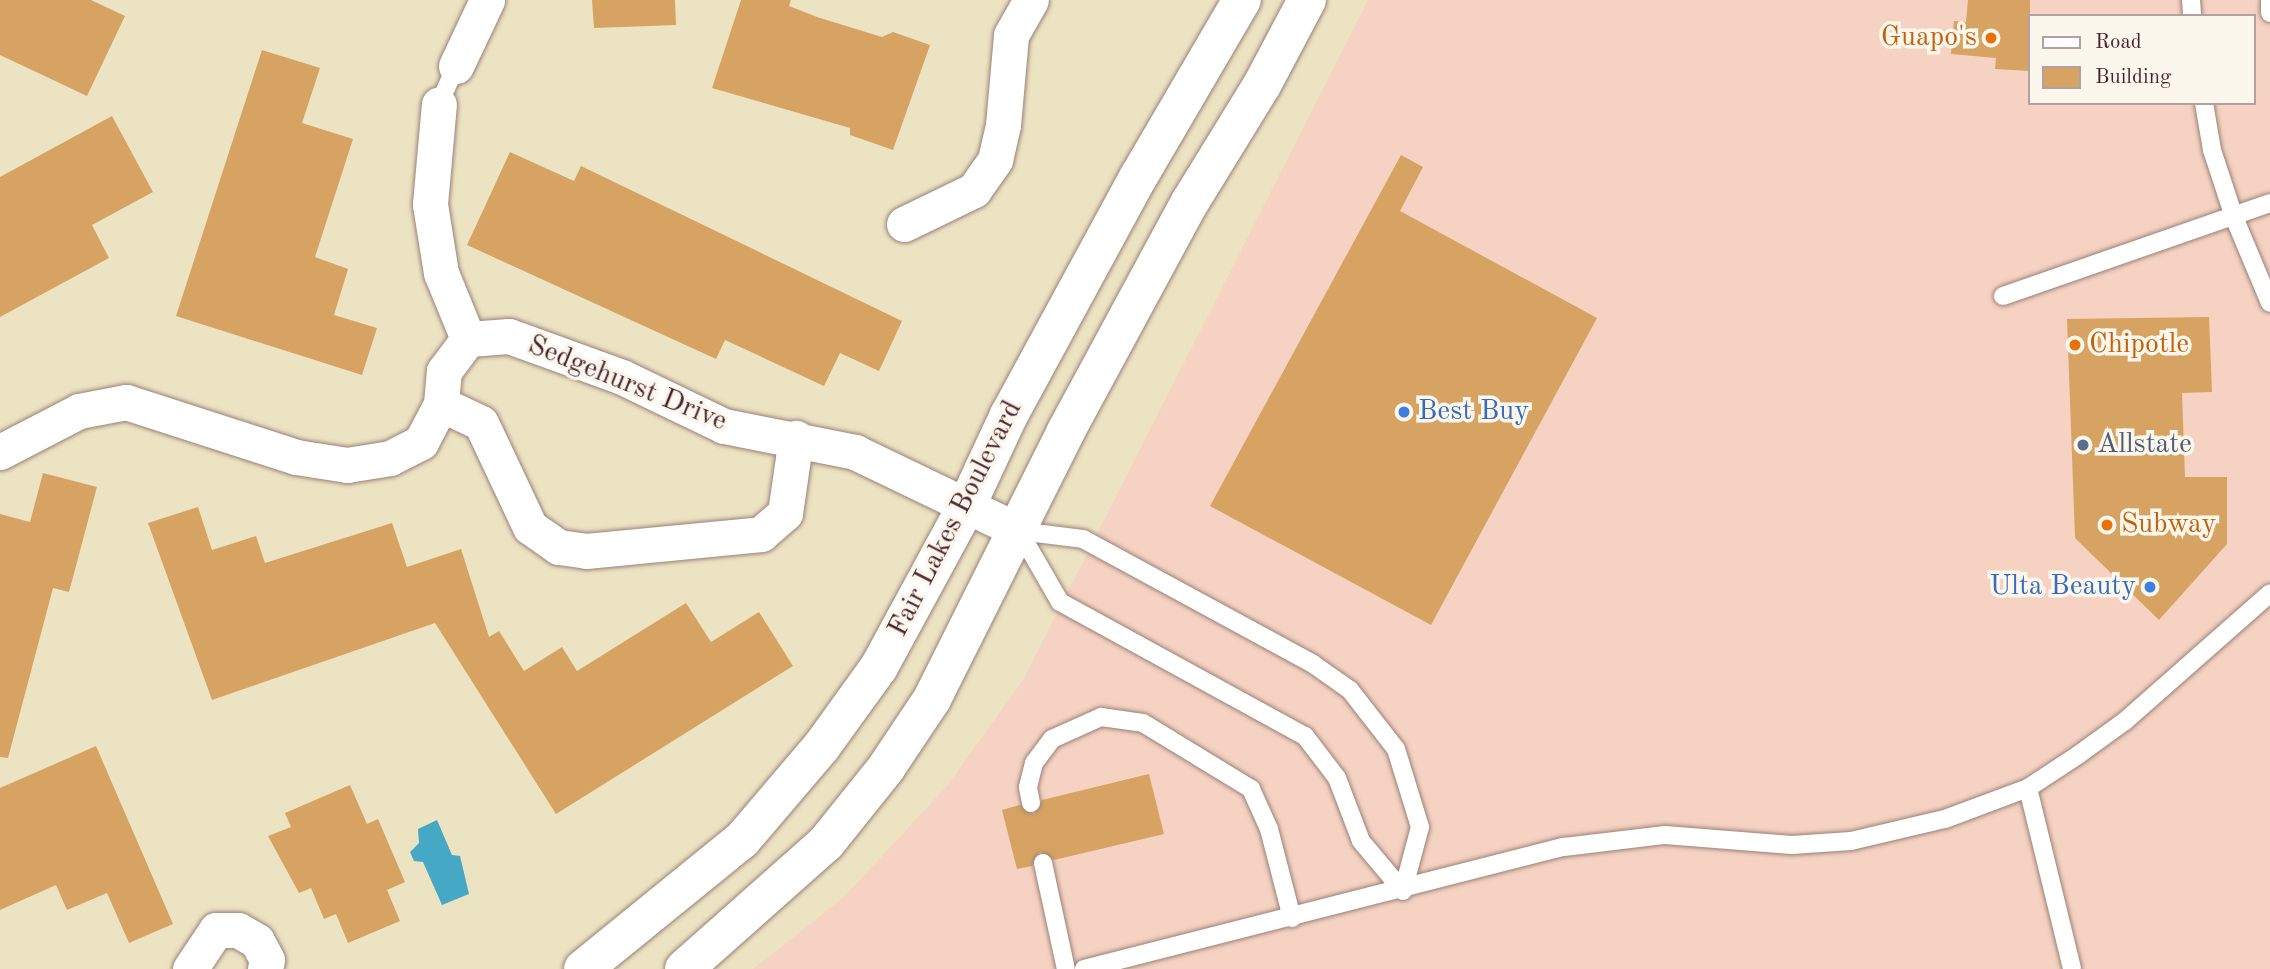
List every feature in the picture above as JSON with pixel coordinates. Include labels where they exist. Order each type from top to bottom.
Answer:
[{"type":"street","points":[[456,66],[487,0]]},
{"type":"street","points":[[904,224],[974,190],[995,160],[1003,125],[1011,35],[1031,0]]},
{"type":"street","name":"Fair Lakes Boulevard","points":[[583,969],[742,840],[822,746],[879,667],[967,505],[1022,391],[1242,0]]},
{"type":"street","name":"Fair Lakes Boulevard","points":[[684,969],[826,843],[886,768],[932,699],[1019,531],[1066,431],[1177,226],[1307,0]]},
{"type":"street","points":[[0,453],[79,411],[126,402],[296,457],[347,465],[390,458],[421,442],[442,404],[444,372],[468,339],[441,272],[430,204],[439,104]]},
{"type":"street","name":"Sedgehurst Drive","points":[[468,339],[509,336],[622,377],[724,426],[796,438],[855,452],[1019,531]]},
{"type":"street","points":[[442,404],[481,423],[530,527],[559,547],[586,551],[761,534],[785,513],[796,438]]},
{"type":"street","points":[[190,969],[216,930],[238,930],[257,941],[267,960],[265,969]]},
{"type":"lane","points":[[2270,1],[2270,13]]},
{"type":"lane","points":[[439,104],[456,66]]},
{"type":"lane","points":[[2204,105],[2212,150],[2234,217],[2270,303]]},
{"type":"lane","points":[[2003,296],[2270,203]]},
{"type":"lane","points":[[1019,531],[1083,539],[1313,664],[1350,690],[1396,749],[1420,827],[1403,891]]},
{"type":"lane","points":[[1019,531],[1060,602],[1305,736],[1337,778],[1361,841],[1403,891]]},
{"type":"lane","points":[[1084,969],[1403,891],[1564,847],[1611,839],[1665,835],[1792,845],[1851,841],[1945,819],[2028,788],[2125,721],[2270,593]]},
{"type":"lane","points":[[1031,803],[1028,786],[1034,763],[1052,739],[1101,717],[1143,723],[1251,789],[1269,829],[1292,918]]},
{"type":"lane","points":[[2028,788],[2072,969]]},
{"type":"lane","points":[[1043,863],[1066,969]]},
{"type":"shaded area","points":[[1368,0],[2270,0],[2270,969],[753,969],[844,897],[947,786],[1023,680]]},
{"type":"water","points":[[437,820],[452,855],[460,856],[469,894],[442,905],[423,862],[414,861],[410,852],[419,843],[418,829]]},
{"type":"building","points":[[0,0],[91,0],[125,16],[87,96],[0,55]]},
{"type":"building","points":[[592,0],[675,0],[676,25],[594,28]]},
{"type":"building","points":[[741,0],[791,0],[789,6],[817,17],[882,37],[893,32],[930,45],[893,150],[850,135],[850,128],[712,88]]},
{"type":"building","name":"Guapo's","points":[[1968,0],[2030,0],[2028,71],[1995,69],[1996,58],[1951,54],[1954,21],[1966,22]]},
{"type":"building","points":[[262,50],[320,68],[302,123],[353,139],[315,257],[348,269],[334,315],[377,328],[362,375],[176,316]]},
{"type":"building","points":[[112,116],[153,192],[92,225],[109,258],[0,317],[0,177]]},
{"type":"building","points":[[510,152],[574,181],[581,166],[902,321],[879,371],[840,353],[824,386],[725,340],[716,359],[467,245]]},
{"type":"building","name":"Best Buy","points":[[1401,155],[1423,167],[1400,211],[1597,318],[1431,625],[1210,506]]},
{"type":"building","points":[[2209,317],[2212,392],[2182,393],[2185,477],[2227,477],[2227,544],[2159,620],[2075,538],[2067,319]]},
{"type":"building","points":[[43,473],[97,487],[69,592],[53,588],[8,758],[0,757],[0,514],[30,522]]},
{"type":"building","points":[[198,507],[212,550],[256,536],[265,563],[392,523],[407,567],[461,549],[489,637],[499,631],[524,671],[562,647],[577,671],[686,603],[711,642],[759,612],[793,666],[556,814],[435,623],[212,700],[148,523]]},
{"type":"building","points":[[96,746],[173,924],[129,943],[107,893],[67,910],[56,885],[0,910],[0,788]]},
{"type":"building","points":[[1149,774],[1164,834],[1054,860],[1040,852],[1032,866],[1017,869],[1002,810],[1020,805],[1034,814],[1042,800]]},
{"type":"building","points":[[350,785],[367,824],[378,819],[405,882],[387,890],[400,921],[348,943],[336,914],[324,919],[311,888],[299,893],[268,836],[291,827],[285,813]]},
{"type":"place","name":"Guapo's","points":[[1991,38]]},
{"type":"place","name":"Chipotle","points":[[2075,345]]},
{"type":"place","name":"Best Buy","points":[[1404,412]]},
{"type":"place","name":"Allstate","points":[[2083,445]]},
{"type":"place","name":"Subway","points":[[2107,525]]},
{"type":"place","name":"Ulta Beauty","points":[[2150,587]]}]
